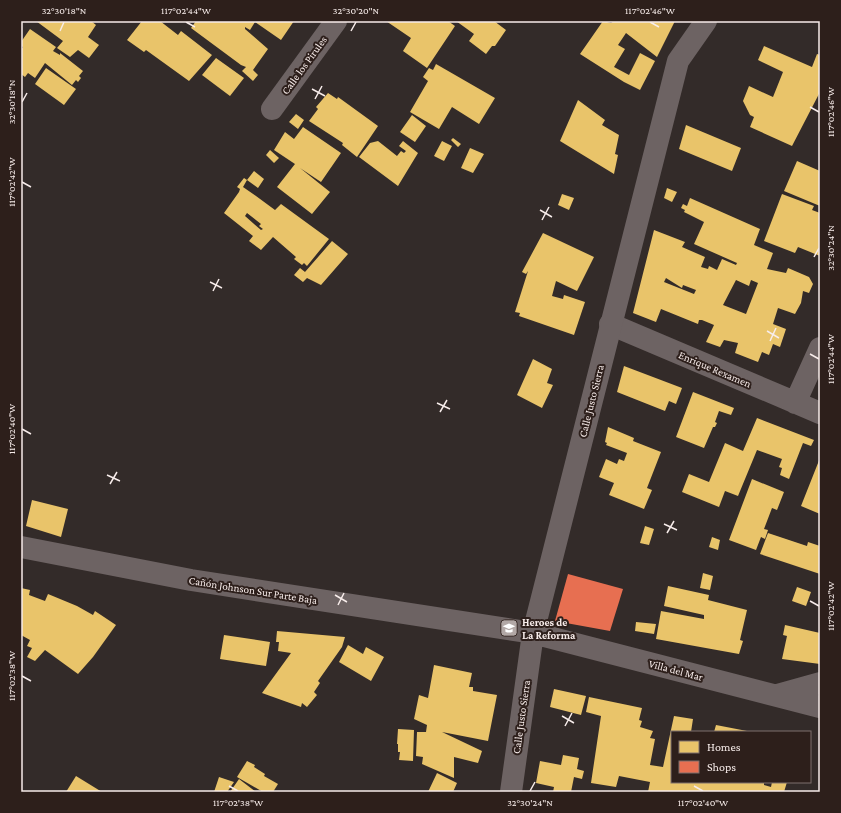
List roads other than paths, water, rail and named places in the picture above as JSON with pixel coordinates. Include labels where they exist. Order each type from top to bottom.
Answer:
[{"type":"street","name":"Calle los Pirules","points":[[272,109],[336,21]]},
{"type":"street","name":"Calle Justo Sierra","points":[[510,792],[533,633],[610,324],[678,61],[706,21]]},
{"type":"street","name":"Enrique Rexamen","points":[[610,324],[820,413]]},
{"type":"street","points":[[795,403],[820,348]]},
{"type":"street","name":"Cañón Johnson Sur Parte Baja","points":[[21,547],[191,580],[533,633]]},
{"type":"street","name":"Villa del Mar","points":[[533,633],[820,707]]},
{"type":"street","points":[[774,696],[820,683]]},
{"type":"place","name":"Heroes de La Reforma","points":[[509,628]]}]
